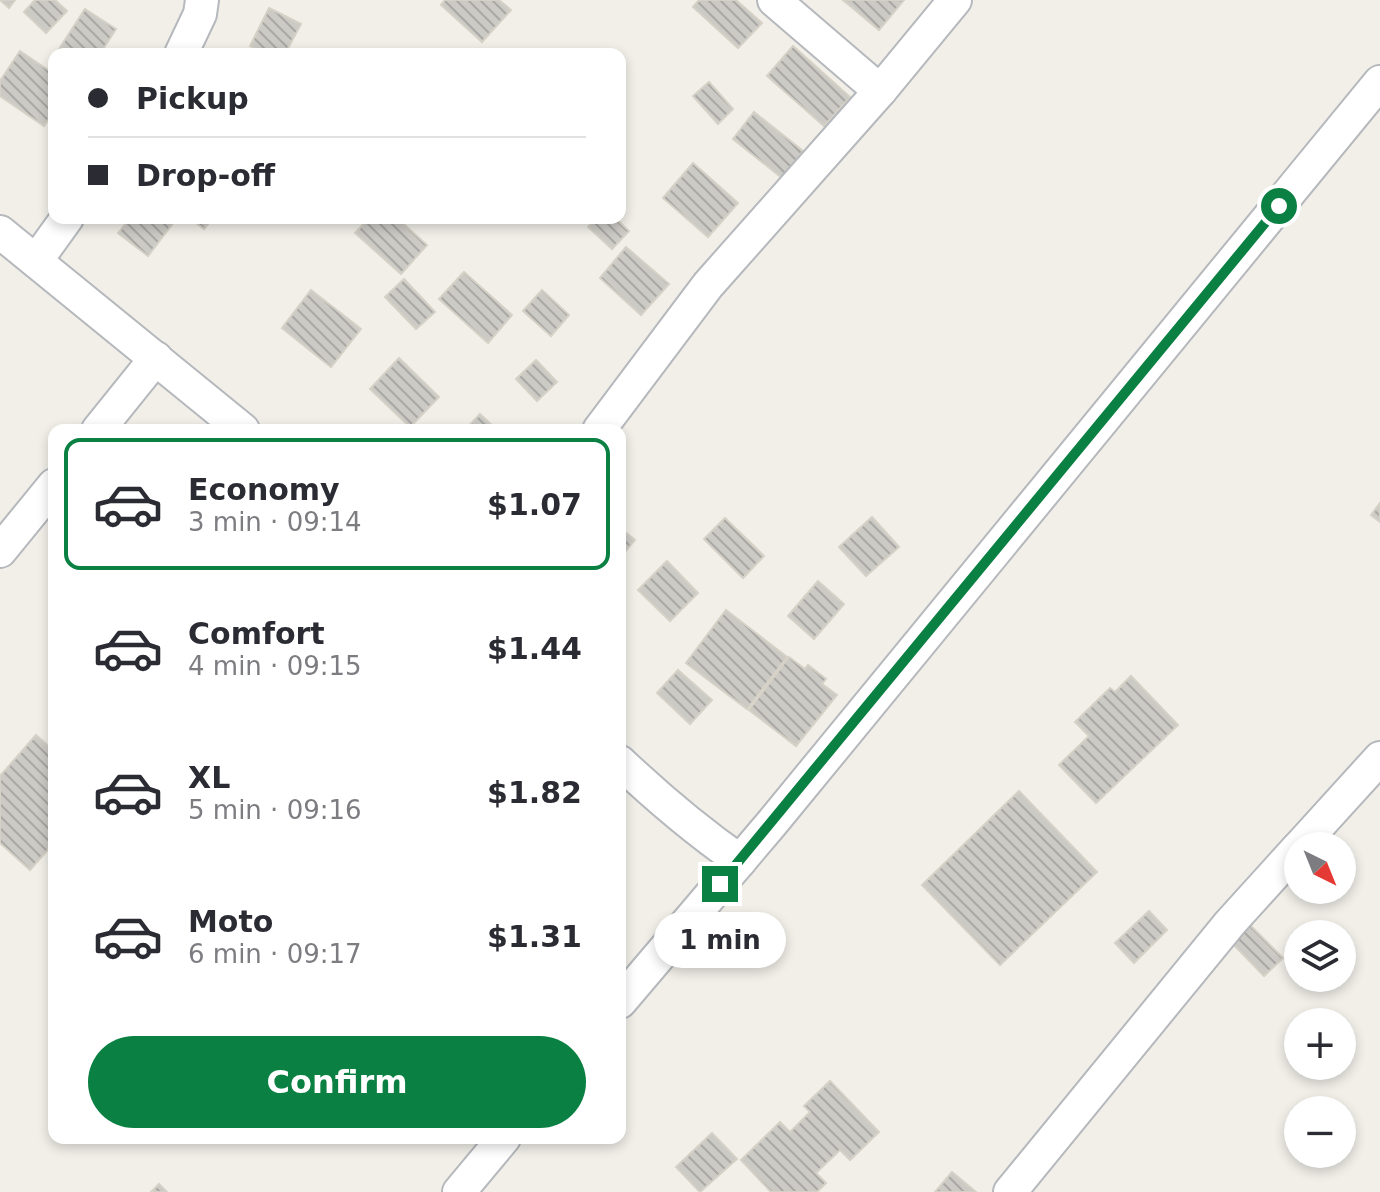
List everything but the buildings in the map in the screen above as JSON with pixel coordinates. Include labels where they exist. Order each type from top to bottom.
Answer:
[{"type":"street","points":[[184,48],[200,14],[202,0]]},
{"type":"street","points":[[774,0],[880,91]]},
{"type":"street","points":[[604,424],[708,285],[880,91],[955,0]]},
{"type":"street","points":[[626,995],[740,861],[1380,82]]},
{"type":"street","points":[[36,261],[63,224]]},
{"type":"street","points":[[0,232],[236,424]]},
{"type":"street","points":[[103,424],[156,358]]},
{"type":"street","points":[[0,551],[48,492]]},
{"type":"street","points":[[1313,832],[1380,758]]},
{"type":"street","points":[[626,767],[678,815],[740,861]]},
{"type":"street","points":[[1010,1192],[1230,923],[1284,864]]},
{"type":"street","points":[[459,1192],[499,1144]]},
{"type":"route","points":[[720,884],[1279,206]]}]
